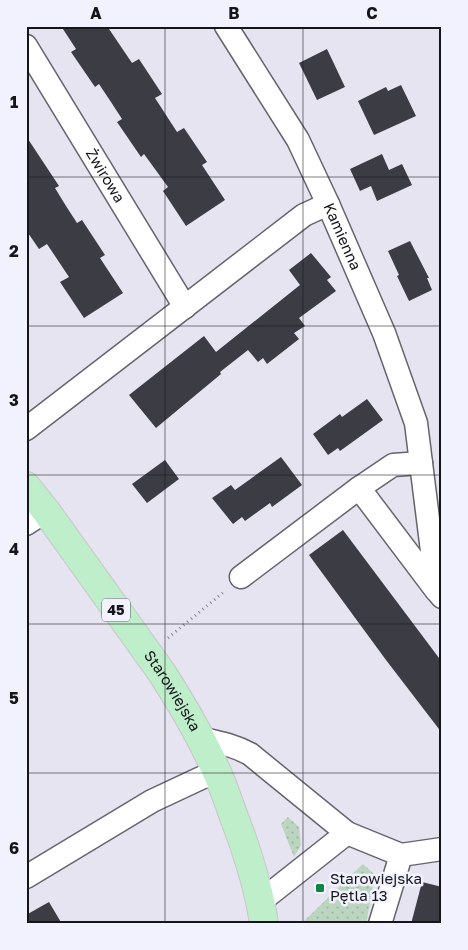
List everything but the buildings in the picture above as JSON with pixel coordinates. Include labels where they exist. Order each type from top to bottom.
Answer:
[{"type":"main road","name":"Starowiejska","points":[[26,486],[36,518],[148,655],[174,691],[216,771],[242,839],[262,912]]},
{"type":"street","name":"Kamienna","points":[[226,26],[298,140],[384,333],[416,424],[439,594]]},
{"type":"street","name":"Żwirowa","points":[[26,46],[185,307]]},
{"type":"street","points":[[26,429],[304,215],[328,204]]},
{"type":"street","points":[[241,577],[359,488],[393,465],[421,463]]},
{"type":"street","name":"Kamienna","points":[[359,488],[439,594]]},
{"type":"street","points":[[200,738],[228,744],[250,754],[347,833],[401,855],[442,849]]},
{"type":"street","points":[[26,877],[152,802],[216,771]]},
{"type":"street","points":[[262,912],[347,833]]},
{"type":"street","points":[[380,924],[401,855]]},
{"type":"path","points":[[148,655],[241,577]]},
{"type":"green space","points":[[288,817],[299,827],[301,845],[294,857],[281,824]]},
{"type":"green space","points":[[363,864],[375,875],[366,924],[301,924]]},
{"type":"place","name":"Starowiejska Pętla 13","points":[[320,888]]}]
